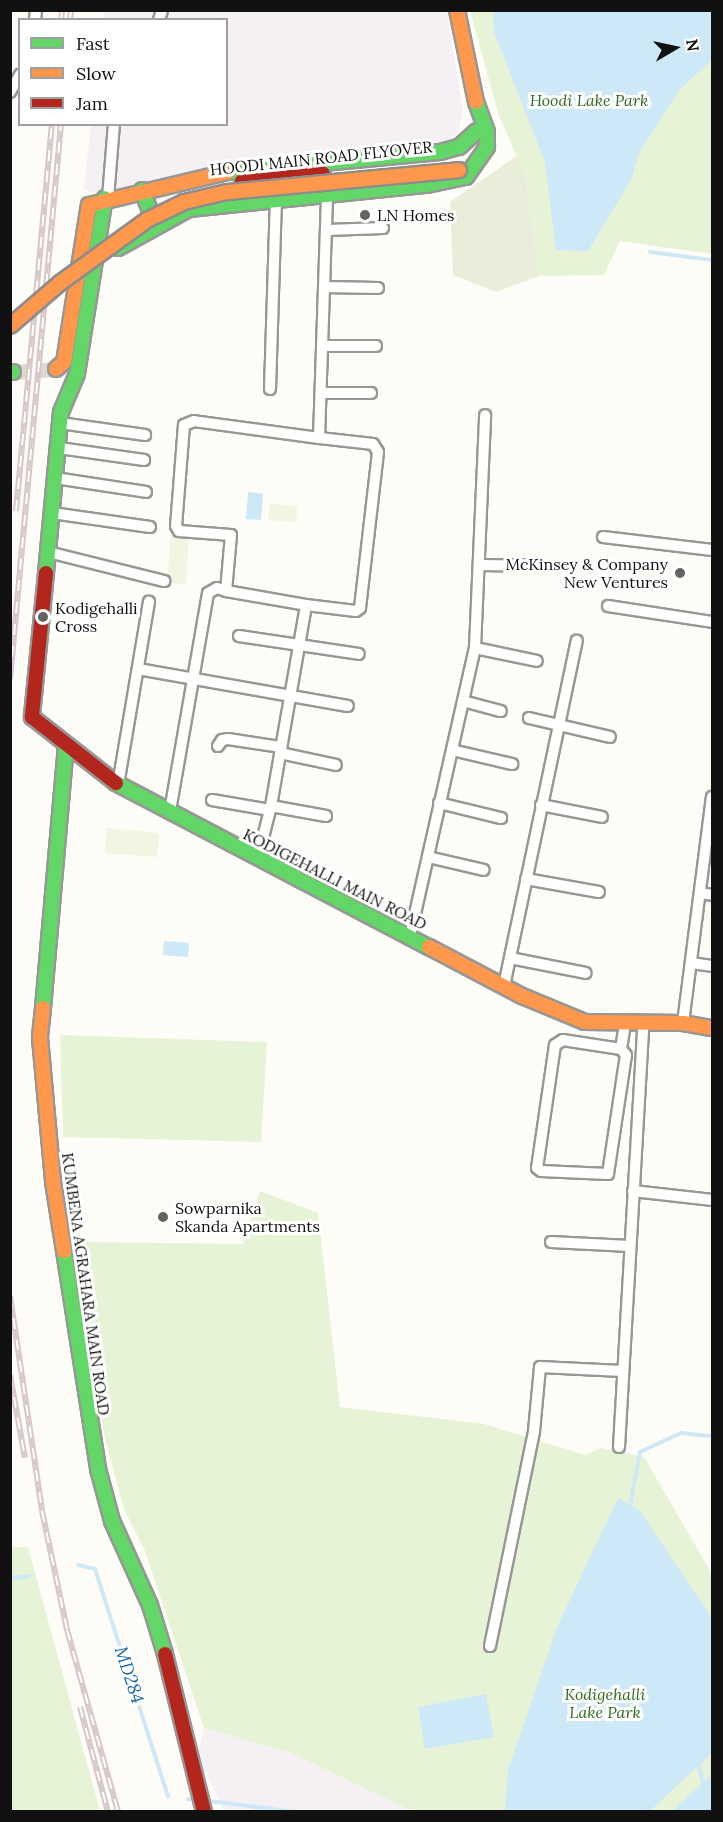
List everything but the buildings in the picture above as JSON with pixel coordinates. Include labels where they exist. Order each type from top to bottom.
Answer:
[{"type":"street","points":[[94,266],[156,226],[189,208],[455,182],[466,177],[487,147],[479,129],[457,10]]},
{"type":"street","points":[[10,92],[18,78]]},
{"type":"street","points":[[114,126],[76,374],[60,423],[48,552],[164,581]]},
{"type":"street","points":[[56,369],[63,362],[89,205],[102,199],[240,170],[440,152],[459,147],[479,129]]},
{"type":"street","name":"HOODI MAIN ROAD FLYOVER","points":[[10,313],[126,224],[189,192],[242,181],[442,161],[462,157],[479,129]]},
{"type":"street","name":"HOODI MAIN ROAD FLYOVER","points":[[10,326],[60,283],[147,220],[184,202],[227,192],[459,170],[478,160]]},
{"type":"street","points":[[142,190],[156,226]]},
{"type":"street","points":[[319,438],[327,195]]},
{"type":"street","points":[[270,389],[276,200]]},
{"type":"street","points":[[327,230],[382,228]]},
{"type":"street","points":[[325,287],[378,288]]},
{"type":"street","points":[[323,346],[375,346]]},
{"type":"street","points":[[322,393],[370,393]]},
{"type":"street","points":[[410,936],[475,648],[481,565],[485,415]]},
{"type":"street","points":[[170,811],[195,679],[208,593],[217,588],[225,591],[306,605],[359,610],[378,452],[373,444],[194,421],[184,425],[176,526],[178,531],[231,535],[225,591]]},
{"type":"street","points":[[60,423],[145,435]]},
{"type":"street","points":[[59,447],[144,460]]},
{"type":"street","points":[[55,478],[146,492]]},
{"type":"street","points":[[52,513],[150,527]]},
{"type":"street","points":[[603,537],[712,550]]},
{"type":"street","name":"KODIGEHALLI MAIN ROAD","points":[[48,552],[32,717],[118,785],[504,986],[585,1022],[643,1025],[683,1023],[712,1028]]},
{"type":"street","points":[[481,565],[547,566]]},
{"type":"street","points":[[118,785],[149,602]]},
{"type":"street","points":[[258,857],[271,808],[306,605]]},
{"type":"street","points":[[609,606],[712,622]]},
{"type":"street","points":[[238,636],[359,654]]},
{"type":"street","points":[[504,986],[557,725],[577,641]]},
{"type":"street","points":[[475,648],[537,661]]},
{"type":"street","points":[[138,669],[348,706]]},
{"type":"street","points":[[463,701],[501,711]]},
{"type":"street","points":[[529,718],[610,737]]},
{"type":"street","points":[[218,746],[222,740],[228,739],[336,765]]},
{"type":"street","name":"KUMBENA AGRAHARA MAIN ROAD","points":[[66,745],[40,1038],[53,1182],[98,1469],[112,1521],[150,1605],[180,1704],[204,1812]]},
{"type":"street","points":[[452,750],[512,764]]},
{"type":"street","points":[[683,1023],[710,836],[712,797]]},
{"type":"street","points":[[212,800],[326,816]]},
{"type":"street","points":[[439,803],[501,818]]},
{"type":"street","points":[[541,805],[602,817]]},
{"type":"street","points":[[428,857],[484,870]]},
{"type":"street","points":[[526,879],[599,892]]},
{"type":"street","points":[[700,893],[712,895]]},
{"type":"street","points":[[510,958],[586,973]]},
{"type":"street","points":[[691,963],[712,966]]},
{"type":"street","points":[[621,1049],[562,1040],[555,1045],[537,1168],[541,1171],[608,1174],[626,1055],[621,1049],[624,1024]]},
{"type":"street","points":[[619,1447],[643,1025]]},
{"type":"street","points":[[633,1191],[712,1200]]},
{"type":"street","points":[[551,1242],[630,1246]]},
{"type":"street","points":[[490,1646],[534,1431],[540,1367],[622,1371]]},
{"type":"shaded area","points":[[104,11],[447,11],[463,112],[458,132],[446,142],[222,165],[94,193],[84,189],[91,126],[228,126],[228,18],[103,18]]},
{"type":"shaded area","points":[[204,1728],[291,1753],[412,1811],[224,1811],[203,1767],[199,1750]]},
{"type":"green space","name":"Hoodi Lake Park","points":[[470,11],[712,11],[712,254],[620,241],[604,275],[539,276],[526,177],[499,116]]},
{"type":"green space","points":[[517,156],[526,177],[539,276],[496,292],[453,275],[450,202]]},
{"type":"green space","points":[[270,504],[297,506],[296,522],[268,520]]},
{"type":"green space","points":[[171,536],[189,537],[186,584],[167,583]]},
{"type":"green space","points":[[107,828],[159,833],[157,857],[105,853]]},
{"type":"green space","points":[[60,1035],[267,1042],[261,1142],[63,1137]]},
{"type":"green space","name":"Kodigehalli Lake Park","points":[[260,1191],[318,1213],[340,1407],[484,1424],[585,1455],[601,1448],[644,1457],[712,1574],[712,1774],[672,1811],[412,1811],[291,1753],[204,1728],[145,1551],[124,1509],[105,1439],[74,1242],[243,1244]]},
{"type":"green space","points":[[11,1547],[28,1547],[100,1811],[11,1811]]},
{"type":"water","name":"Hoodi Lake Park","points":[[493,11],[712,11],[712,60],[679,90],[639,153],[631,180],[588,251],[556,250],[545,162],[494,32]]},
{"type":"water","points":[[248,492],[263,494],[261,520],[246,519]]},
{"type":"water","points":[[164,941],[189,943],[188,957],[163,955]]},
{"type":"water","points":[[618,1498],[640,1511],[712,1618],[712,1753],[650,1811],[505,1811],[508,1770],[558,1625]]},
{"type":"water","points":[[486,1694],[494,1737],[425,1749],[418,1707]]},
{"type":"water","points":[[712,1774],[712,1811],[672,1811]]},
{"type":"waterway","points":[[650,252],[712,260]]},
{"type":"waterway","points":[[630,1505],[640,1452],[681,1433],[712,1436]]},
{"type":"waterway","name":"MD284","points":[[78,1565],[95,1569],[168,1797]]},
{"type":"waterway","name":"MD284","points":[[10,1579],[29,1576]]},
{"type":"waterway","points":[[698,1762],[704,1787]]},
{"type":"waterway","name":"MD284","points":[[210,1801],[295,1812]]},
{"type":"tunnel","points":[[13,372],[56,369]]},
{"type":"railway","points":[[61,18],[62,10]]},
{"type":"railway","points":[[70,18],[71,10]]},
{"type":"railway","points":[[16,511],[52,126]]},
{"type":"railway","points":[[10,679],[61,126]]},
{"type":"railway","points":[[10,1296],[42,1511],[67,1630],[118,1812]]},
{"type":"railway","points":[[10,1375],[25,1458]]},
{"type":"railway","points":[[80,1707],[108,1812]]},
{"type":"traffic: fast","points":[[118,248],[189,209],[427,185],[466,177],[487,147],[487,132],[476,102]]},
{"type":"traffic: fast","points":[[228,172],[440,152],[459,147],[477,131]]},
{"type":"traffic: fast","points":[[142,190],[156,226]]},
{"type":"traffic: fast","points":[[46,573],[61,412],[77,374],[105,198]]},
{"type":"traffic: fast","points":[[43,1008],[66,745]]},
{"type":"traffic: fast","points":[[116,783],[429,947]]},
{"type":"traffic: fast","points":[[64,1251],[98,1469],[112,1521],[150,1605],[165,1654]]},
{"type":"traffic: slow","points":[[457,10],[476,102]]},
{"type":"traffic: slow","points":[[10,326],[60,283],[147,220],[184,202],[227,192],[459,170]]},
{"type":"traffic: slow","points":[[56,369],[64,362],[89,205],[228,172]]},
{"type":"traffic: slow","points":[[429,947],[522,996],[585,1022],[683,1023],[712,1028]]},
{"type":"traffic: slow","points":[[43,1008],[40,1038],[53,1182],[64,1251]]},
{"type":"traffic: jam","points":[[242,181],[323,173]]},
{"type":"traffic: jam","points":[[46,573],[32,717],[116,783]]},
{"type":"traffic: jam","points":[[165,1654],[204,1812]]},
{"type":"place","name":"LN Homes","points":[[365,215]]},
{"type":"place","name":"McKinsey & Company New Ventures","points":[[680,573]]},
{"type":"place","name":"Kodigehalli Cross","points":[[43,617]]},
{"type":"place","name":"Sowparnika Skanda Apartments","points":[[163,1217]]}]
